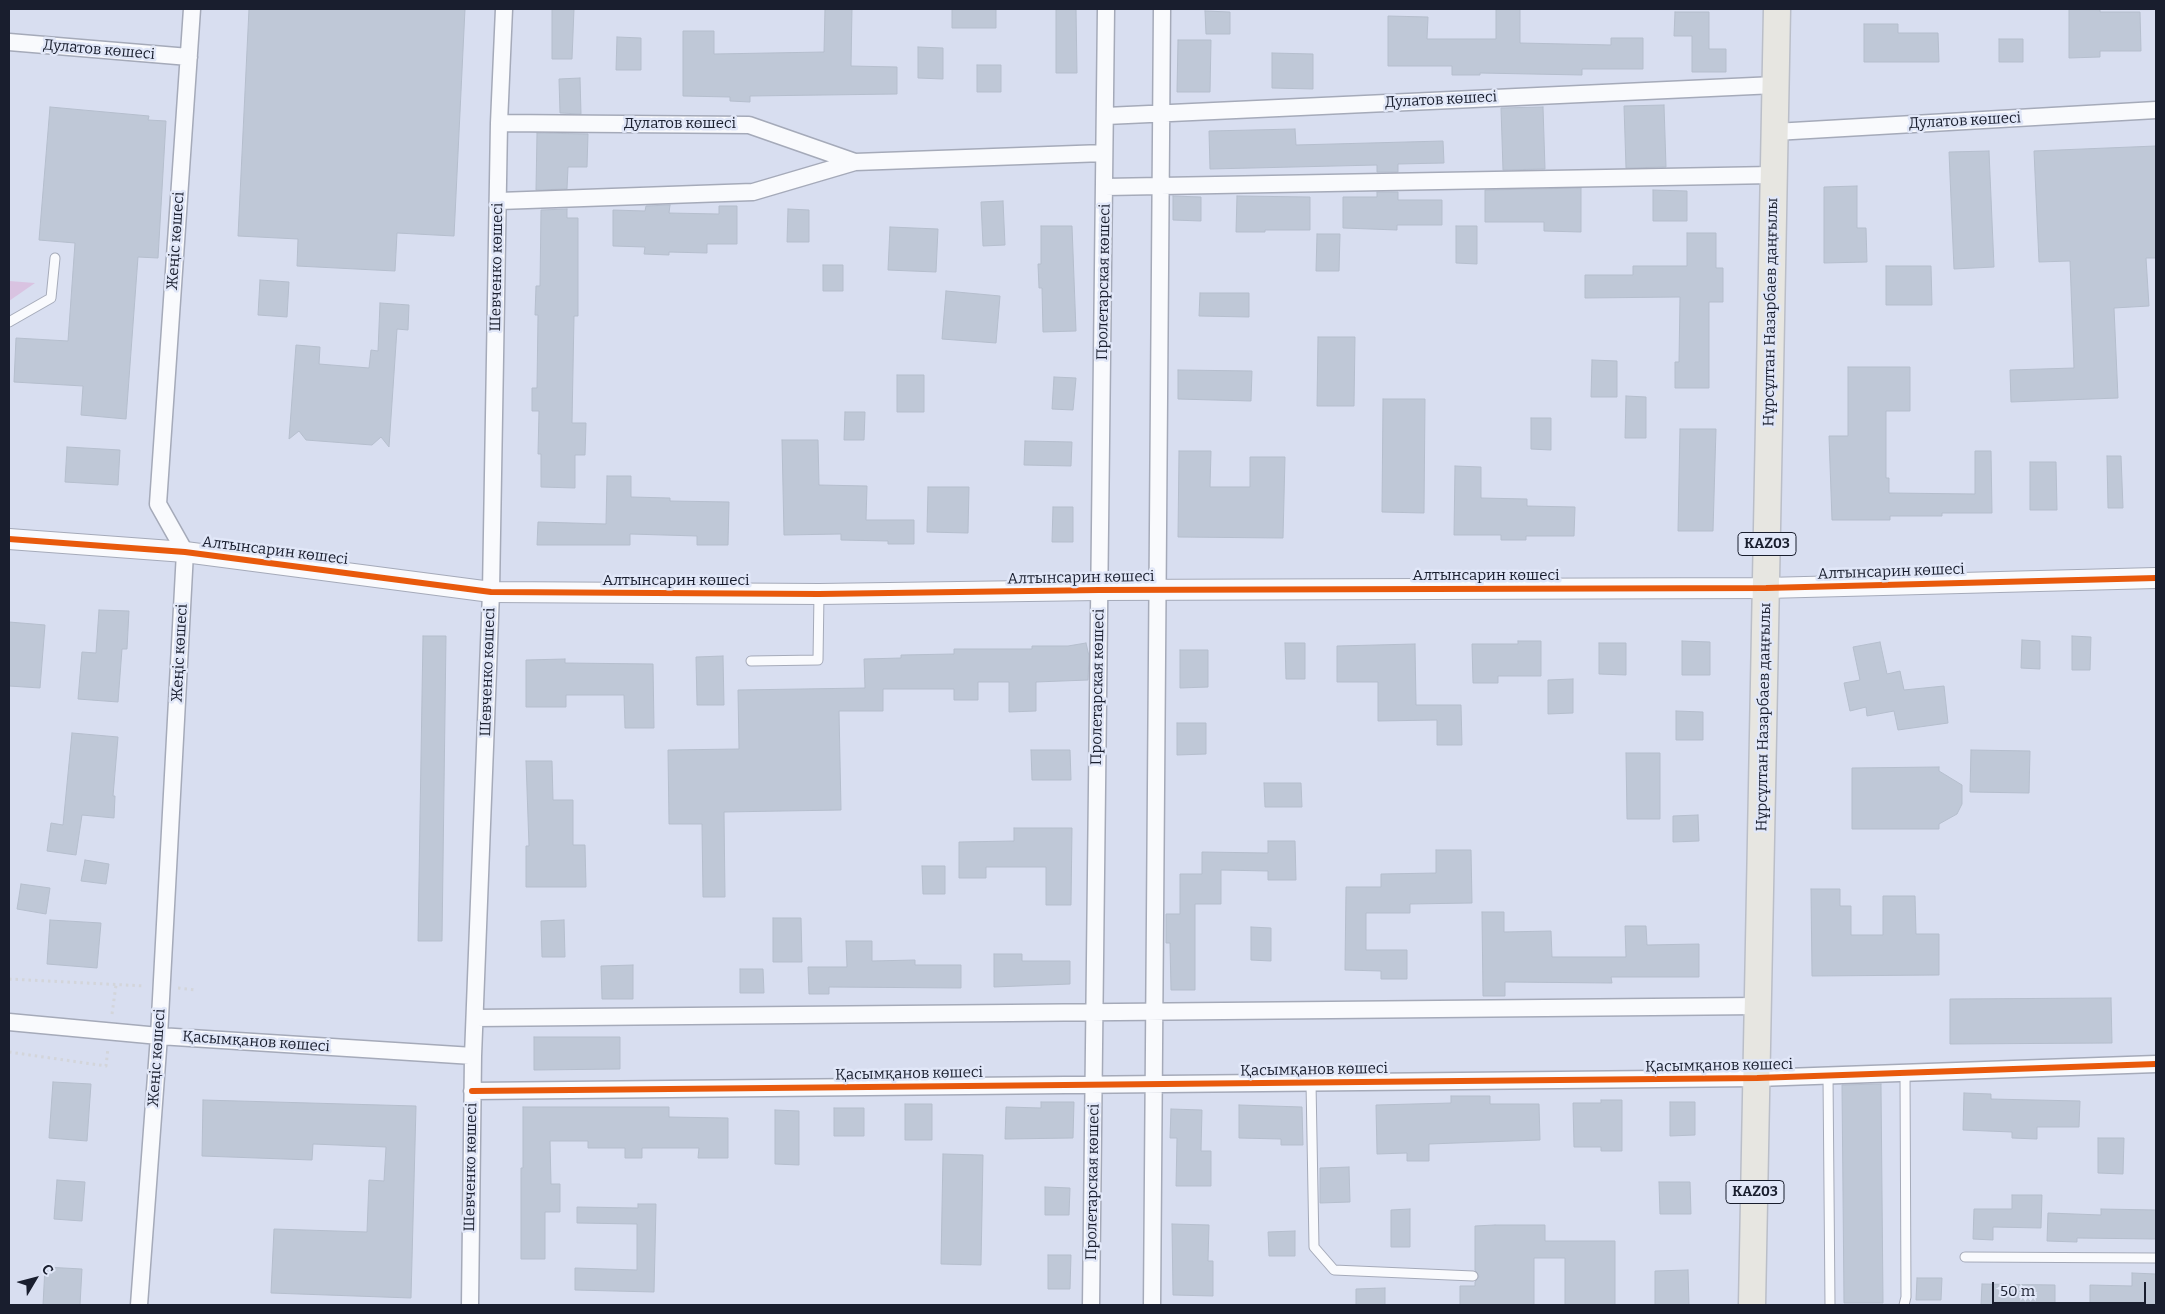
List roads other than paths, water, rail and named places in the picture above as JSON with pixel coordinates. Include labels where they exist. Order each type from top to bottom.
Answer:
[{"type":"main road","name":"Нұрсұлтан Назарбаев даңғылы","points":[[1752,1305],[1758,1078],[1777,9]]},
{"type":"street","name":"Жеңіс көшесі","points":[[139,1305],[159,1036],[185,552],[158,504],[192,9]]},
{"type":"street","name":"Шевченко көшесі","points":[[470,1305],[472,1091],[490,592],[499,123],[504,9]]},
{"type":"street","name":"Пролетарская көшесі","points":[[1091,1305],[1106,9]]},
{"type":"street","points":[[1152,1305],[1162,9]]},
{"type":"street","name":"Дулатов көшесі","points":[[9,42],[189,58]]},
{"type":"street","name":"Дулатов көшесі","points":[[1106,116],[1775,85]]},
{"type":"street","name":"Дулатов көшесі","points":[[1775,132],[2156,110]]},
{"type":"street","name":"Дулатов көшесі","points":[[499,123],[750,125],[855,162]]},
{"type":"street","name":"Дулатов көшесі","points":[[499,201],[753,192],[855,162],[1104,153]]},
{"type":"street","points":[[1105,187],[1773,176]]},
{"type":"street","name":"Алтынсарин көшесі","points":[[9,539],[185,552],[490,592],[819,594],[1099,590],[1766,588],[2156,578]]},
{"type":"street","points":[[475,1018],[1759,1006]]},
{"type":"street","name":"Қасымқанов көшесі","points":[[9,1022],[159,1036],[473,1056]]},
{"type":"street","name":"Қасымқанов көшесі","points":[[472,1091],[1758,1078],[2156,1064]]},
{"type":"lane","points":[[9,322],[51,298],[55,258]]},
{"type":"lane","points":[[751,661],[818,660],[819,594]]},
{"type":"lane","points":[[1904,1305],[1906,1297],[1905,1073]]},
{"type":"lane","points":[[1828,1076],[1830,1305]]},
{"type":"lane","points":[[1311,1083],[1314,1247],[1334,1270],[1473,1276]]},
{"type":"lane","points":[[1965,1257],[2156,1258]]}]
